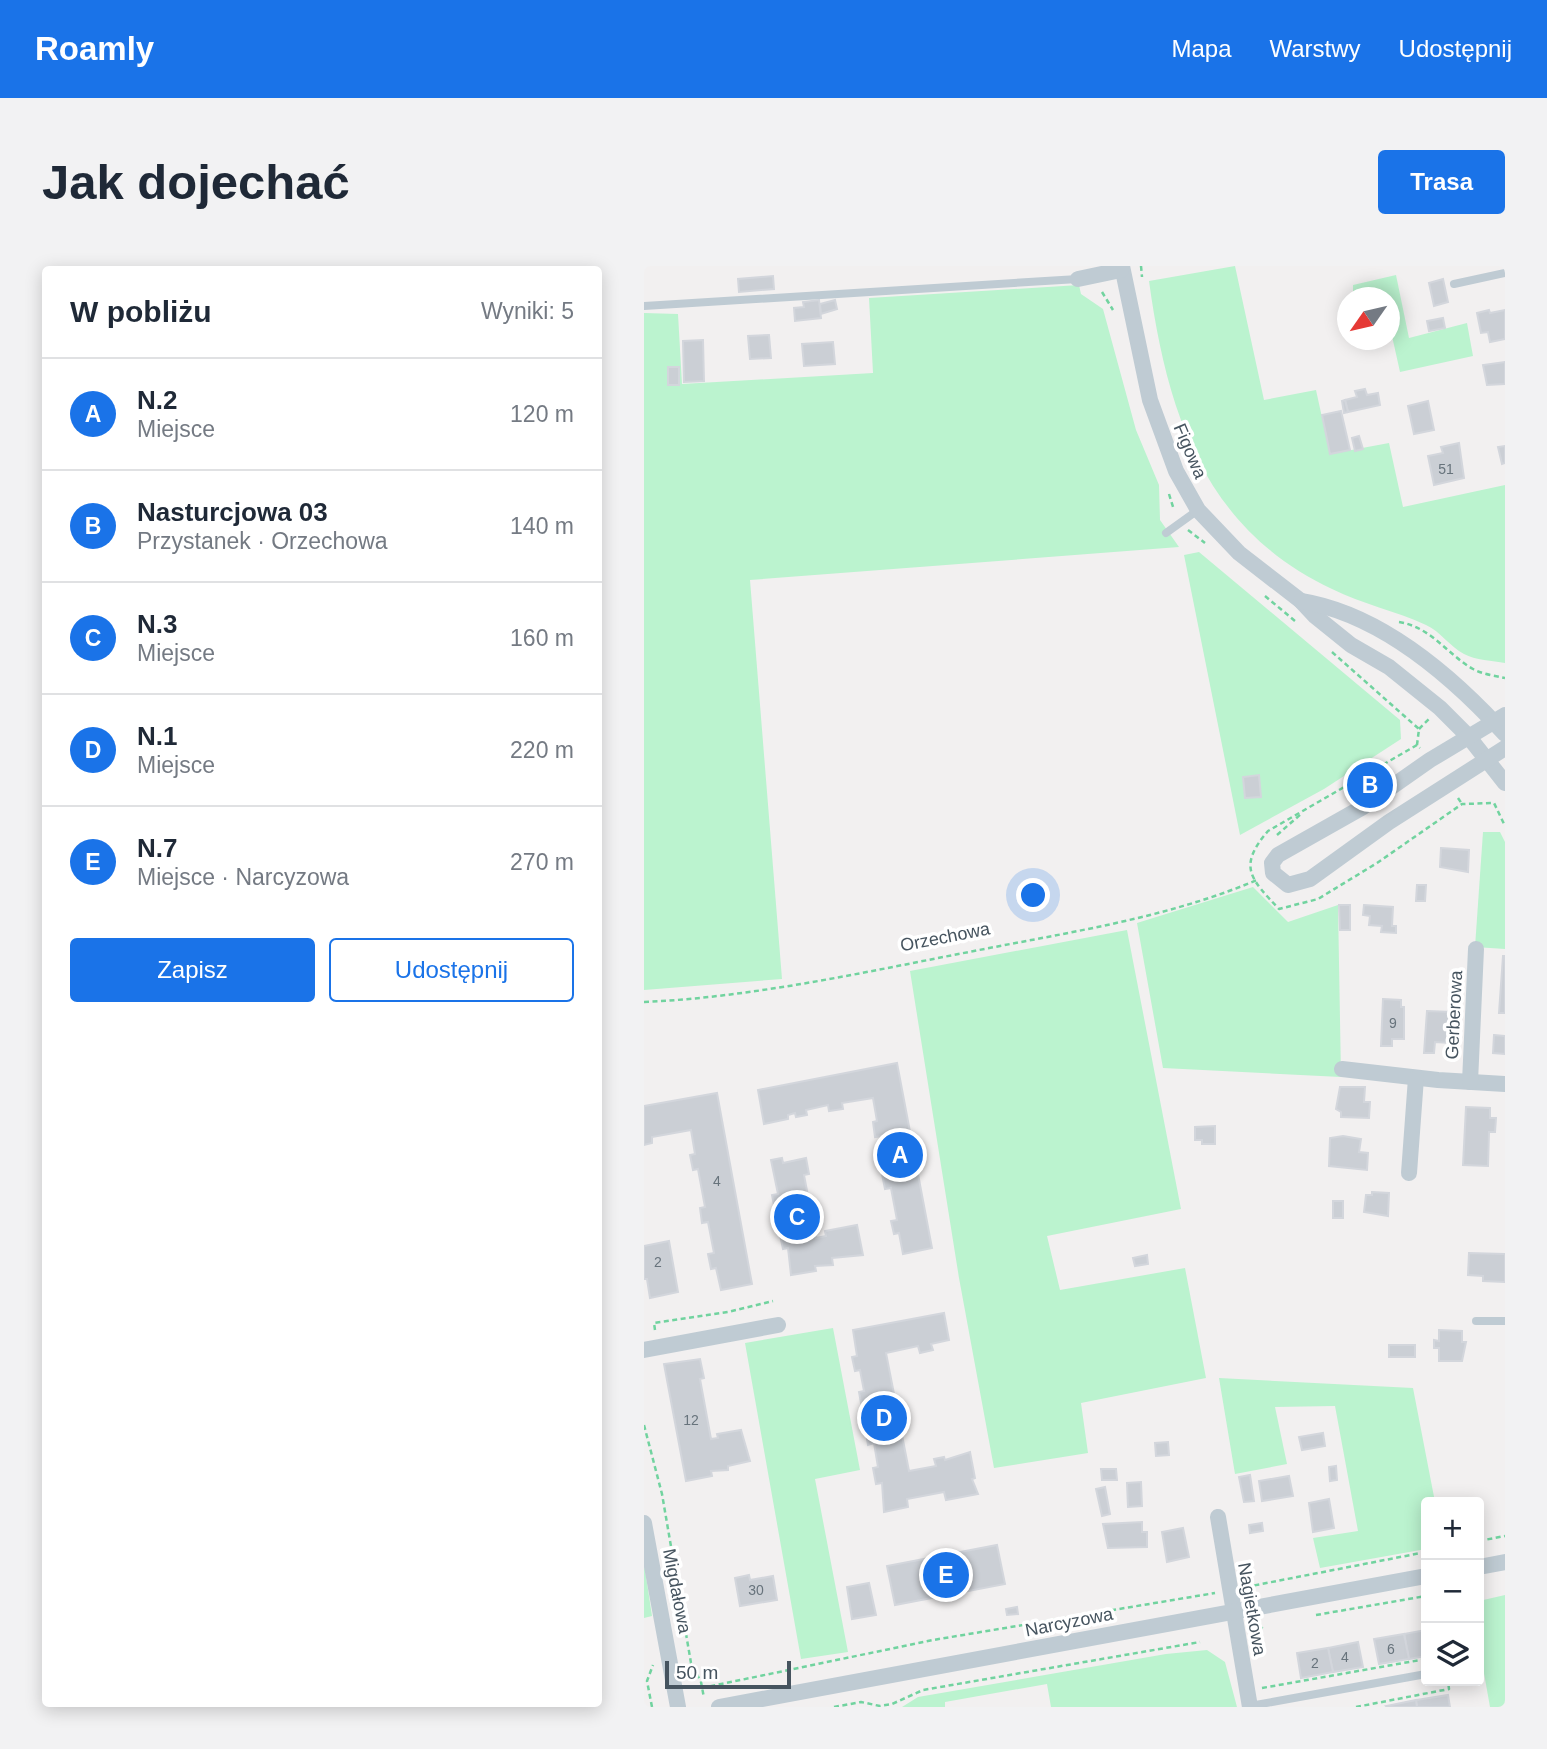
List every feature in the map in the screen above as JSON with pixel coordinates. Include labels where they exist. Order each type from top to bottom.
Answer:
[{"type":"street","points":[[1078,279],[1120,267]]},
{"type":"street","name":"Figowa","points":[[1120,267],[1153,412],[1176,471],[1198,510],[1239,553],[1301,601],[1351,645],[1389,667],[1440,708],[1468,736],[1505,783]]},
{"type":"street","name":"Figowa","points":[[1301,601],[1343,613],[1381,630],[1445,675],[1501,724]]},
{"type":"street","points":[[1501,724],[1468,736],[1363,807],[1278,855],[1271,866],[1272,873],[1284,884],[1301,883],[1505,748]]},
{"type":"street","name":"Gerberowa","points":[[1470,1082],[1476,949]]},
{"type":"street","name":"Gerberowa","points":[[1342,1069],[1416,1078],[1505,1084]]},
{"type":"street","points":[[1409,1173],[1416,1078]]},
{"type":"street","points":[[644,1350],[778,1325]]},
{"type":"street","name":"Nagietkowa","points":[[1217,1517],[1231,1612],[1255,1705]]},
{"type":"street","name":"Migdałowa","points":[[644,1524],[678,1707]]},
{"type":"street","points":[[1484,1566],[1505,1562]]},
{"type":"street","name":"Narcyzowa","points":[[719,1707],[1421,1577]]},
{"type":"lane","points":[[1454,284],[1505,274]]},
{"type":"lane","points":[[644,306],[1078,279]]},
{"type":"lane","points":[[1166,533],[1198,510]]},
{"type":"lane","points":[[1476,1321],[1505,1321]]},
{"type":"lane","points":[[1255,1705],[1421,1675]]},
{"type":"path","points":[[1141,266],[1142,279]]},
{"type":"path","points":[[1393,621],[1414,624],[1474,670],[1505,678]]},
{"type":"path","points":[[1268,831],[1417,745]]},
{"type":"path","points":[[1318,898],[1377,863],[1462,804],[1494,803],[1505,825]]},
{"type":"path","name":"Orzechowa","points":[[644,1002],[692,999],[783,986],[1002,946],[1132,920],[1220,896],[1247,884]]},
{"type":"path","points":[[656,1336],[654,1323],[728,1312],[773,1301]]},
{"type":"path","points":[[644,1425],[662,1494],[691,1663],[702,1688],[706,1707]]},
{"type":"path","points":[[1484,1540],[1505,1536]]},
{"type":"path","points":[[702,1688],[906,1644],[1163,1604],[1421,1553]]},
{"type":"path","points":[[1310,1616],[1421,1597]]},
{"type":"path","points":[[1253,1641],[1262,1624],[1271,1622]]},
{"type":"path","points":[[652,1707],[647,1681],[667,1642]]},
{"type":"path","points":[[834,1707],[861,1702],[880,1706],[892,1704],[923,1690],[1200,1642]]},
{"type":"path","points":[[1262,1688],[1421,1660]]},
{"type":"path","points":[[1255,1705],[1262,1688],[1260,1676]]},
{"type":"path","points":[[1356,1707],[1449,1689],[1449,1686]]},
{"type":"green space","points":[[1235,266],[1264,400],[1316,390],[1330,454],[1389,443],[1403,507],[1505,485],[1505,663],[1468,656],[1426,625],[1343,594],[1288,564],[1252,534],[1223,500],[1199,462],[1181,420],[1167,376],[1149,281]]},
{"type":"green space","points":[[1396,275],[1398,287],[1353,287]]},
{"type":"green space","points":[[1079,285],[1081,294],[1103,309],[1136,430],[1159,485],[1160,520],[1179,547],[750,580],[782,979],[644,990],[644,313],[678,314],[682,384],[873,373],[869,298]]},
{"type":"green space","points":[[1400,294],[1409,338],[1467,323],[1473,356],[1400,372],[1395,350],[1400,350]]},
{"type":"green space","points":[[1199,552],[1400,720],[1401,739],[1324,789],[1240,835],[1184,555]]},
{"type":"green space","points":[[1483,832],[1500,832],[1505,842],[1505,949],[1475,947]]},
{"type":"green space","points":[[1253,887],[1288,922],[1338,905],[1341,1077],[1163,1068],[1137,923]]},
{"type":"green space","points":[[1127,930],[1181,1209],[1047,1236],[1060,1290],[1185,1268],[1206,1378],[1081,1403],[1088,1453],[994,1468],[959,1278],[910,971]]},
{"type":"green space","points":[[833,1328],[860,1470],[815,1479],[848,1652],[801,1659],[745,1343]]},
{"type":"green space","points":[[1219,1378],[1413,1388],[1434,1497],[1421,1497],[1421,1550],[1320,1568],[1313,1538],[1358,1531],[1335,1406],[1275,1407],[1287,1464],[1235,1474]]},
{"type":"green space","points":[[644,1563],[652,1616],[644,1618]]},
{"type":"green space","points":[[1505,1595],[1505,1707],[1490,1707],[1484,1673],[1484,1600]]},
{"type":"green space","points":[[1207,1650],[1225,1662],[1237,1707],[1051,1707],[1047,1684],[945,1702],[945,1707],[902,1707],[918,1697],[1166,1654]]},
{"type":"building","points":[[773,276],[774,289],[739,292],[738,279]]},
{"type":"building","points":[[1443,279],[1448,302],[1434,306],[1429,283]]},
{"type":"building","points":[[819,300],[821,318],[795,321],[794,308],[804,307],[803,302]]},
{"type":"building","points":[[835,300],[837,309],[821,314],[820,304]]},
{"type":"building","points":[[1489,310],[1490,313],[1505,310],[1505,339],[1490,342],[1488,332],[1481,333],[1477,313]]},
{"type":"building","points":[[1443,318],[1445,328],[1429,331],[1427,321]]},
{"type":"building","points":[[769,335],[771,358],[750,359],[748,336]]},
{"type":"building","points":[[703,340],[704,381],[684,382],[683,341]]},
{"type":"building","points":[[833,342],[835,364],[804,366],[802,344]]},
{"type":"building","points":[[1505,362],[1505,384],[1487,385],[1483,365]]},
{"type":"building","points":[[668,367],[679,367],[679,385],[668,385]]},
{"type":"building","points":[[1365,389],[1367,395],[1378,393],[1380,405],[1348,412],[1345,400],[1357,397],[1355,391]]},
{"type":"building","points":[[1345,400],[1348,412],[1344,413],[1342,401]]},
{"type":"building","points":[[1428,401],[1434,430],[1414,434],[1408,406]]},
{"type":"building","points":[[1341,411],[1350,450],[1330,454],[1322,415]]},
{"type":"building","points":[[1359,436],[1363,449],[1355,451],[1352,438]]},
{"type":"building","points":[[1459,443],[1464,478],[1434,485],[1428,456],[1443,453],[1441,447]]},
{"type":"building","points":[[1505,446],[1505,463],[1502,464],[1498,447]]},
{"type":"building","points":[[1259,775],[1261,797],[1245,798],[1243,777]]},
{"type":"building","points":[[1441,848],[1469,850],[1468,872],[1440,867]]},
{"type":"building","points":[[1417,885],[1426,885],[1425,901],[1416,901]]},
{"type":"building","points":[[1339,905],[1350,905],[1350,930],[1340,930]]},
{"type":"building","points":[[1364,905],[1393,907],[1392,926],[1396,926],[1396,933],[1381,932],[1382,926],[1369,925],[1370,916],[1363,915]]},
{"type":"building","points":[[1503,956],[1505,1013],[1499,1013]]},
{"type":"building","points":[[1383,999],[1401,1000],[1401,1007],[1404,1007],[1404,1039],[1392,1039],[1392,1046],[1381,1046]]},
{"type":"building","points":[[1427,1011],[1452,1012],[1450,1043],[1435,1042],[1434,1053],[1424,1053]]},
{"type":"building","points":[[1494,1035],[1505,1036],[1505,1054],[1493,1053]]},
{"type":"building","points":[[897,1063],[932,1248],[903,1254],[899,1233],[894,1234],[891,1221],[897,1220],[891,1188],[885,1189],[882,1174],[889,1173],[882,1136],[875,1137],[873,1122],[877,1121],[873,1098],[842,1103],[843,1109],[829,1111],[828,1105],[806,1110],[807,1115],[796,1117],[795,1113],[788,1115],[788,1119],[764,1124],[758,1090]]},
{"type":"building","points":[[1340,1087],[1365,1087],[1364,1102],[1370,1102],[1369,1118],[1341,1117],[1341,1112],[1336,1109]]},
{"type":"building","points":[[717,1093],[752,1284],[721,1290],[716,1268],[711,1269],[708,1254],[714,1253],[708,1222],[702,1223],[700,1208],[705,1207],[698,1169],[693,1170],[690,1155],[695,1154],[691,1130],[652,1137],[652,1143],[644,1145],[644,1106]]},
{"type":"building","points":[[1466,1107],[1490,1108],[1490,1118],[1496,1118],[1495,1132],[1489,1132],[1488,1166],[1463,1165]]},
{"type":"building","points":[[1215,1126],[1215,1144],[1202,1144],[1202,1140],[1195,1140],[1195,1127]]},
{"type":"building","points":[[1343,1136],[1361,1139],[1359,1152],[1368,1153],[1367,1170],[1329,1166],[1330,1138]]},
{"type":"building","points":[[782,1158],[783,1163],[806,1158],[809,1174],[804,1175],[816,1238],[826,1236],[825,1231],[857,1225],[863,1255],[832,1258],[833,1265],[815,1266],[816,1271],[791,1275],[788,1248],[783,1249],[780,1235],[786,1234],[781,1209],[775,1210],[772,1195],[778,1194],[771,1160]]},
{"type":"building","points":[[1372,1192],[1389,1193],[1388,1216],[1364,1212],[1366,1195],[1372,1195]]},
{"type":"building","points":[[1333,1201],[1343,1201],[1343,1218],[1333,1218]]},
{"type":"building","points":[[669,1241],[678,1292],[650,1298],[647,1279],[644,1279],[644,1246]]},
{"type":"building","points":[[1469,1253],[1505,1254],[1505,1282],[1483,1281],[1483,1276],[1468,1275]]},
{"type":"building","points":[[1147,1255],[1148,1264],[1135,1266],[1133,1258]]},
{"type":"building","points":[[944,1313],[949,1340],[931,1344],[933,1350],[920,1353],[918,1346],[886,1353],[909,1471],[936,1466],[934,1459],[944,1457],[945,1460],[970,1452],[975,1478],[972,1479],[978,1494],[946,1500],[944,1492],[907,1499],[908,1507],[884,1512],[882,1483],[876,1484],[873,1468],[878,1467],[874,1443],[868,1445],[866,1433],[872,1432],[866,1402],[861,1403],[859,1392],[864,1391],[860,1370],[855,1371],[852,1357],[857,1356],[853,1330]]},
{"type":"building","points":[[1439,1330],[1462,1331],[1462,1342],[1466,1342],[1462,1361],[1439,1361],[1439,1348],[1434,1348],[1434,1340],[1439,1341]]},
{"type":"building","points":[[1389,1345],[1415,1345],[1415,1357],[1389,1357]]},
{"type":"building","points":[[700,1359],[704,1378],[700,1379],[711,1439],[718,1438],[717,1434],[741,1430],[750,1461],[728,1466],[728,1470],[711,1471],[712,1476],[686,1481],[664,1364]]},
{"type":"building","points":[[1323,1433],[1325,1446],[1302,1450],[1299,1437]]},
{"type":"building","points":[[1168,1442],[1169,1455],[1156,1456],[1155,1443]]},
{"type":"building","points":[[1336,1466],[1337,1480],[1330,1481],[1329,1467]]},
{"type":"building","points":[[1101,1469],[1116,1469],[1117,1480],[1102,1480]]},
{"type":"building","points":[[1250,1475],[1254,1501],[1244,1502],[1239,1477]]},
{"type":"building","points":[[1289,1476],[1293,1496],[1262,1501],[1259,1481]]},
{"type":"building","points":[[1141,1482],[1142,1506],[1128,1507],[1127,1483]]},
{"type":"building","points":[[1105,1487],[1110,1514],[1102,1516],[1096,1489]]},
{"type":"building","points":[[1329,1499],[1334,1528],[1313,1532],[1309,1503]]},
{"type":"building","points":[[1142,1522],[1142,1532],[1147,1532],[1147,1547],[1108,1548],[1103,1524]]},
{"type":"building","points":[[1262,1523],[1263,1531],[1250,1533],[1249,1525]]},
{"type":"building","points":[[1183,1528],[1189,1557],[1167,1562],[1162,1532]]},
{"type":"building","points":[[997,1545],[1005,1584],[895,1605],[887,1566]]},
{"type":"building","points":[[749,1575],[750,1580],[773,1576],[777,1600],[740,1606],[735,1578]]},
{"type":"building","points":[[869,1583],[876,1615],[852,1619],[847,1587]]},
{"type":"building","points":[[1017,1607],[1018,1614],[1007,1615],[1006,1609]]},
{"type":"building","points":[[1421,1631],[1421,1657],[1409,1659],[1404,1634]]},
{"type":"building","points":[[1404,1634],[1409,1659],[1379,1664],[1374,1639]]},
{"type":"building","points":[[1358,1642],[1363,1667],[1333,1672],[1328,1648]]},
{"type":"building","points":[[1328,1648],[1333,1672],[1301,1678],[1297,1653]]},
{"type":"building","points":[[1448,1695],[1450,1707],[1417,1707],[1416,1700]]},
{"type":"building","points":[[1416,1700],[1417,1707],[1386,1706]]},
{"type":"place","name":"Nasturcjowa 03","points":[[1370,785]]},
{"type":"place","name":"N.2","points":[[900,1155]]},
{"type":"place","name":"N.3","points":[[797,1217]]},
{"type":"place","name":"N.1","points":[[884,1418]]},
{"type":"place","name":"N.7","points":[[946,1575]]}]
